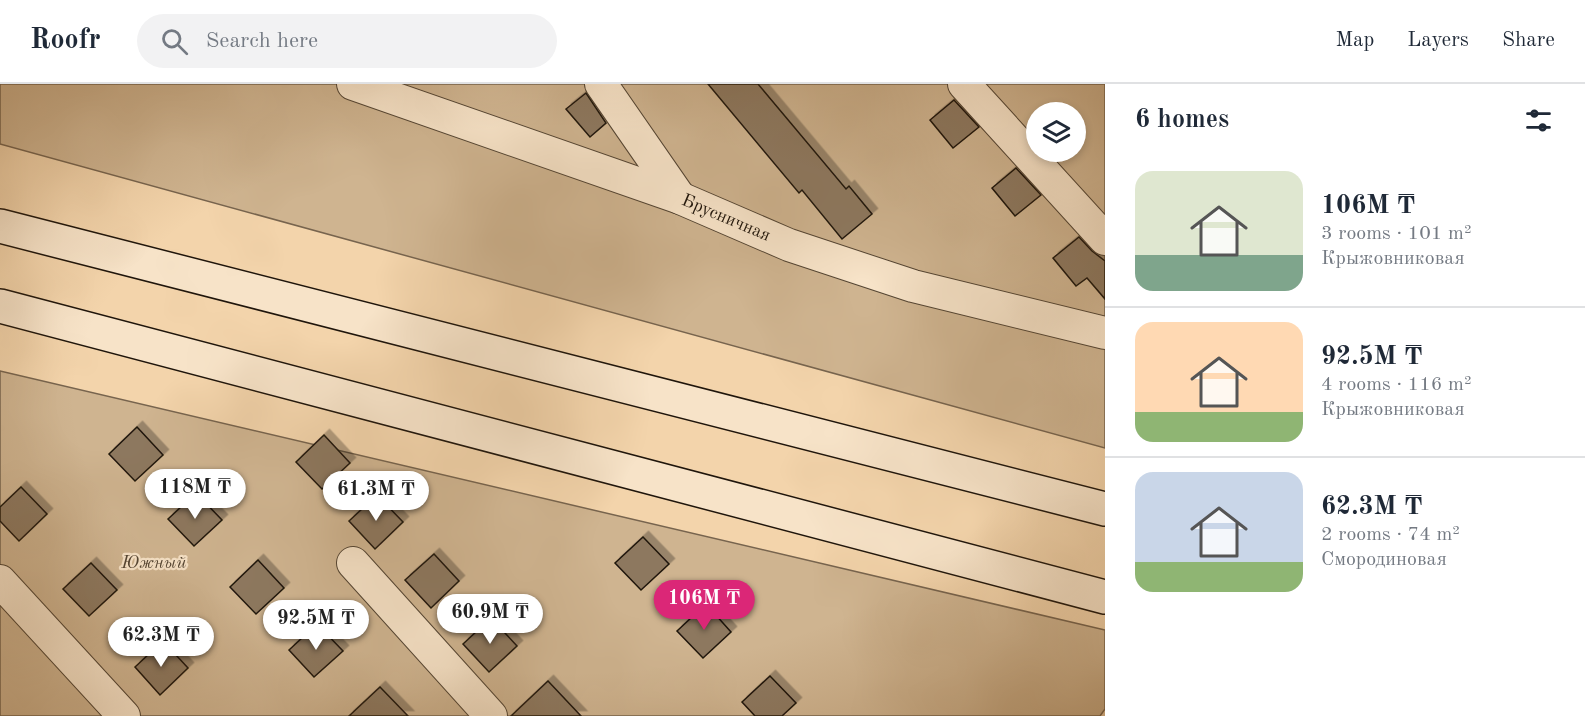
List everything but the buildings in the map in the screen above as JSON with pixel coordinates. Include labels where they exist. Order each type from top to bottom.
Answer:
[{"type":"main road","points":[[0,226],[1105,509]]},
{"type":"main road","points":[[0,306],[1105,597]]},
{"type":"street","name":"Брусничная","points":[[352,84],[680,198],[789,245],[913,286],[1105,333]]},
{"type":"street","points":[[601,84],[680,198]]},
{"type":"street","points":[[964,84],[1105,239]]},
{"type":"street","points":[[353,563],[491,716]]},
{"type":"street","points":[[0,581],[124,716]]},
{"type":"green space","points":[[0,84],[1105,84],[1105,448],[0,144]]},
{"type":"green space","name":"Южный","points":[[0,371],[1105,630],[1105,709],[1100,716],[0,716]]}]
